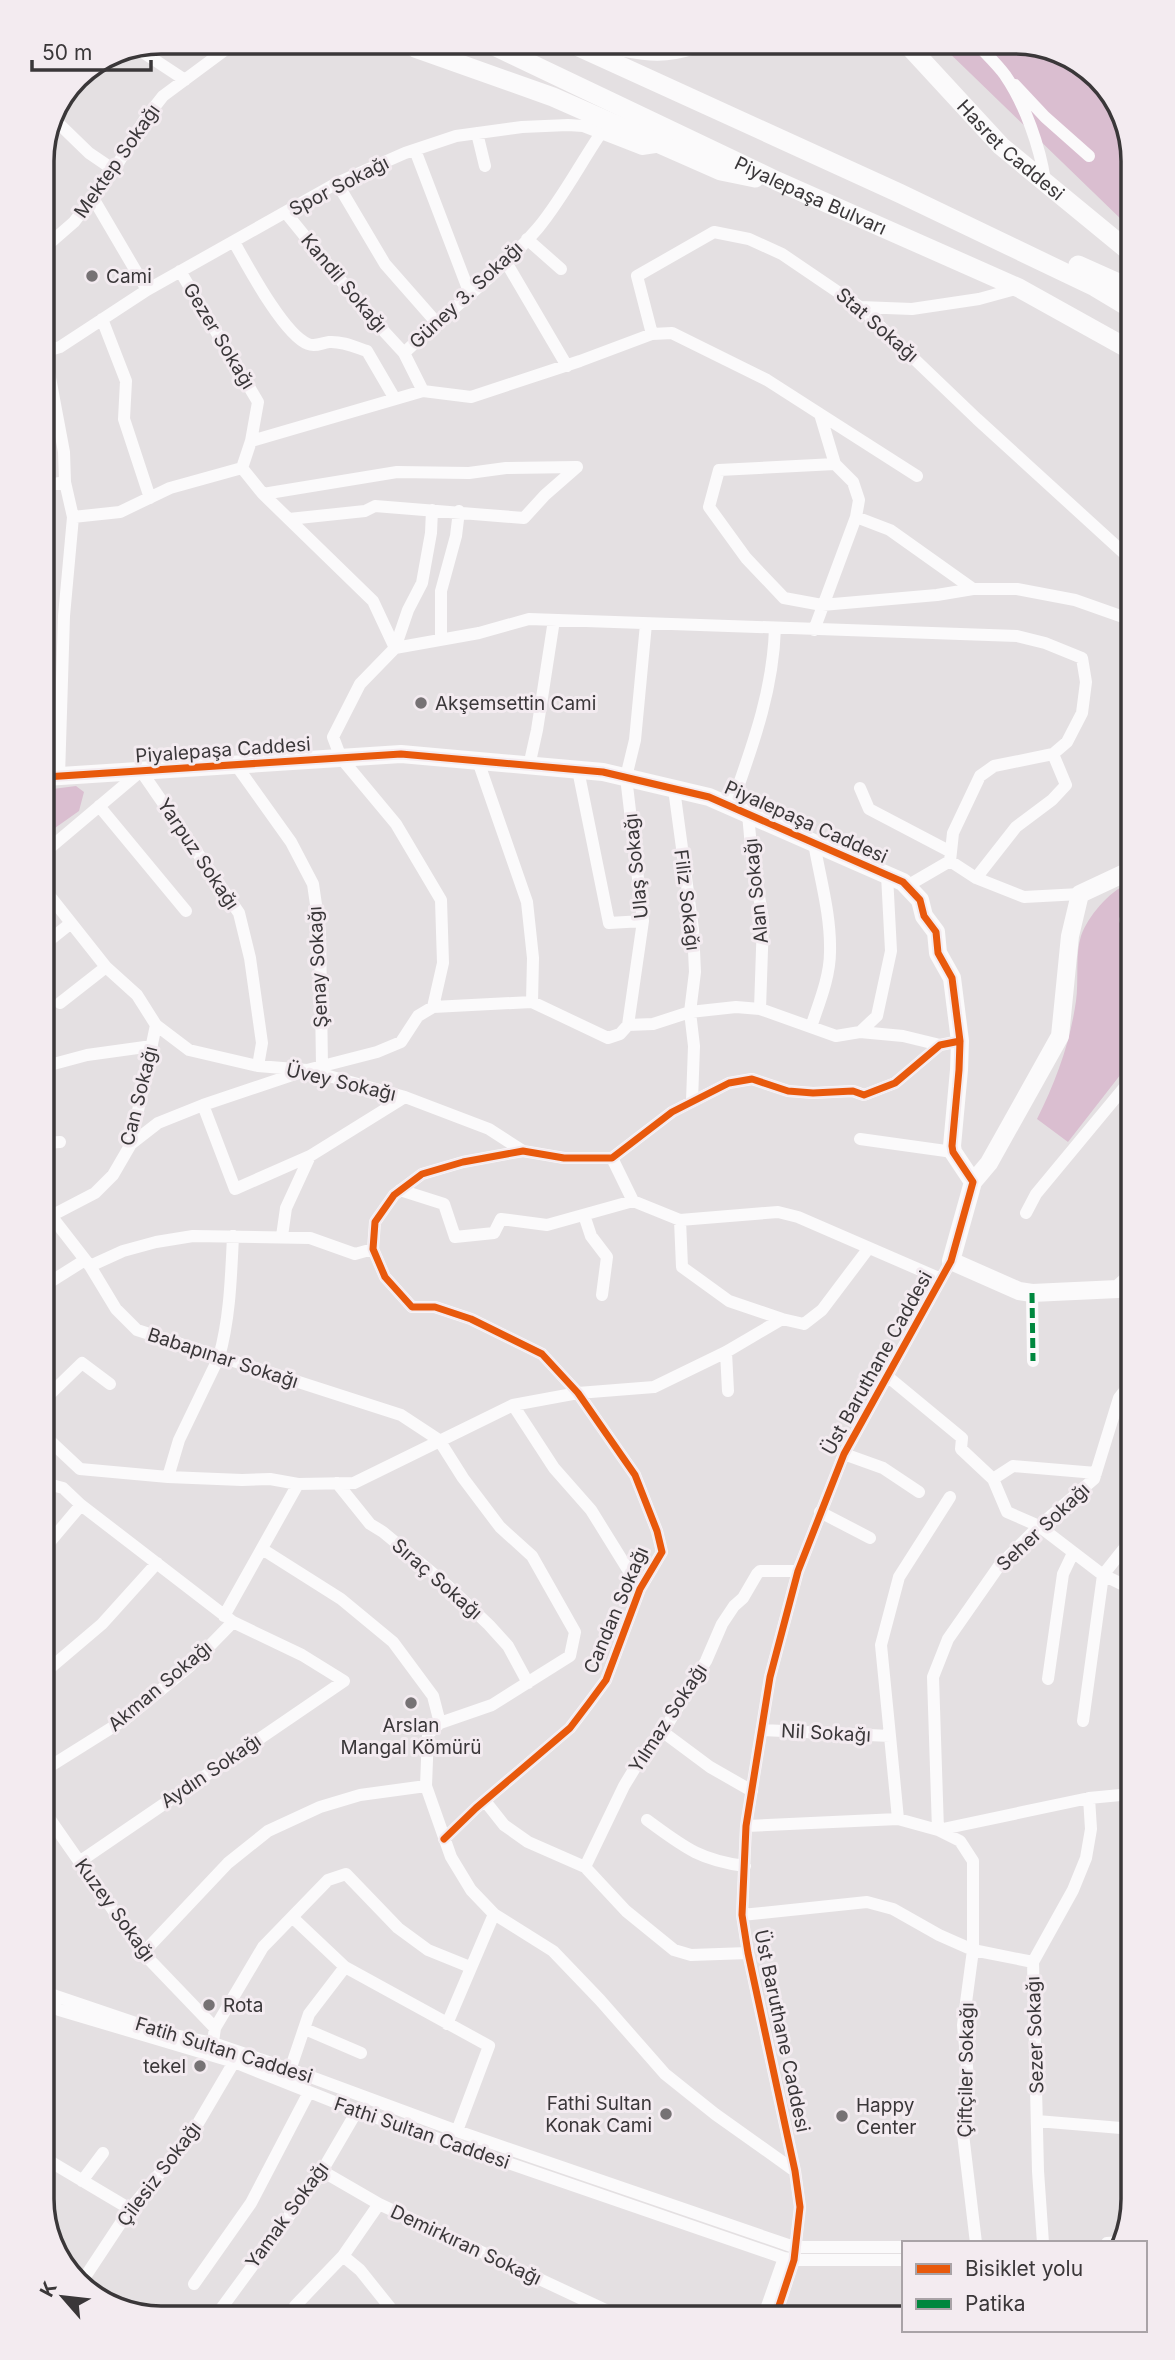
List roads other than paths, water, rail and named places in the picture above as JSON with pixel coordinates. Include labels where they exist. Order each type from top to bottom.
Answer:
[{"type":"main road","points":[[432,54],[553,97],[721,171],[777,181]]},
{"type":"main road","name":"Piyalepaşa Bulvarı","points":[[511,54],[777,181],[1019,288],[1121,345]]},
{"type":"main road","name":"Piyalepaşa Bulvarı","points":[[594,54],[929,207],[1095,287],[1121,303]]},
{"type":"main road","name":"Hasret Caddesi","points":[[916,54],[1001,146],[1121,245]]},
{"type":"main road","points":[[929,207],[1011,236],[1121,284]]},
{"type":"street","name":"Mektep Sokağı","points":[[54,239],[74,222],[93,198],[163,96],[220,54]]},
{"type":"street","points":[[986,54],[1045,117],[1089,156]]},
{"type":"street","points":[[147,55],[185,80]]},
{"type":"street","points":[[1005,75],[1040,152],[1045,181]]},
{"type":"street","name":"Spor Sokağı","points":[[54,349],[147,290],[337,183],[456,136],[522,127],[568,125],[583,127],[642,149],[663,146]]},
{"type":"street","points":[[61,126],[89,152],[114,170]]},
{"type":"street","points":[[477,133],[485,166]]},
{"type":"street","name":"Güney 3. Sokağı","points":[[424,391],[404,353],[506,262],[539,226],[601,133]]},
{"type":"street","points":[[415,150],[470,294]]},
{"type":"street","points":[[337,183],[385,264],[436,322]]},
{"type":"street","points":[[93,198],[147,290]]},
{"type":"street","name":"Kandil Sokağı","points":[[286,213],[369,315],[404,353]]},
{"type":"street","name":"Stat Sokağı","points":[[652,334],[637,276],[714,232],[749,239],[782,254],[860,307],[977,419],[1121,550]]},
{"type":"street","points":[[527,239],[561,268]]},
{"type":"street","points":[[234,242],[277,315],[306,344],[344,343],[367,351],[395,399]]},
{"type":"street","points":[[506,262],[567,366]]},
{"type":"street","name":"Gezer Sokağı","points":[[180,271],[258,402],[251,441],[242,468]]},
{"type":"street","points":[[860,307],[912,309],[979,299],[1019,288]]},
{"type":"street","points":[[102,319],[126,381],[124,419],[150,498]]},
{"type":"street","points":[[251,441],[424,391],[471,397],[567,366],[652,334],[672,333],[768,380],[917,476]]},
{"type":"street","points":[[54,402],[64,452],[65,482],[73,517],[54,750]]},
{"type":"street","points":[[814,630],[856,516],[859,500],[853,482],[835,464],[820,414]]},
{"type":"street","points":[[835,464],[719,470],[709,507],[746,558],[784,598],[822,605],[937,595],[973,589],[1017,589],[1075,600],[1121,616]]},
{"type":"street","points":[[263,494],[397,472],[577,467],[524,518],[375,506],[365,510],[289,519]]},
{"type":"street","points":[[73,517],[120,512],[170,488],[242,468],[263,494],[373,601],[395,648]]},
{"type":"street","points":[[54,484],[65,482]]},
{"type":"street","points":[[432,510],[422,583],[408,610],[395,648],[360,684],[333,737],[341,758],[396,824],[441,900],[443,963],[433,1007]]},
{"type":"street","points":[[441,639],[442,591],[456,536],[459,511]]},
{"type":"street","points":[[856,516],[890,530],[973,589]]},
{"type":"street","points":[[395,648],[479,633],[530,619],[1017,636],[1045,643],[1082,658],[1086,682],[1082,713],[1067,742],[1054,754],[993,766],[980,776],[953,833],[951,856]]},
{"type":"street","points":[[529,766],[554,620]]},
{"type":"street","name":"Ulaş Sokağı","points":[[628,1025],[643,921],[626,778],[635,740],[646,624]]},
{"type":"street","points":[[731,807],[757,734],[774,662],[775,628]]},
{"type":"street","name":"Piyalepaşa Caddesi","points":[[54,777],[401,754],[603,772],[709,797],[903,881],[907,886]]},
{"type":"street","points":[[976,878],[1016,827],[1052,800],[1066,785],[1054,754]]},
{"type":"street","points":[[478,761],[527,902],[533,958],[532,1002]]},
{"type":"street","name":"Şenay Sokağı","points":[[236,765],[292,842],[313,884],[320,932],[322,1066]]},
{"type":"street","points":[[578,770],[609,923],[643,921]]},
{"type":"street","points":[[54,844],[141,771]]},
{"type":"street","name":"Yarpuz Sokağı","points":[[141,771],[239,913],[250,958],[262,1043],[257,1066]]},
{"type":"street","points":[[860,788],[869,809],[951,856],[976,878],[1024,897],[1080,894],[1121,875]]},
{"type":"street","name":"Filiz Sokağı","points":[[674,789],[693,929],[695,972],[690,1012],[694,1046],[692,1101]]},
{"type":"street","points":[[99,806],[186,911]]},
{"type":"street","name":"Alan Sokağı","points":[[748,814],[763,920],[760,1009]]},
{"type":"street","points":[[811,1027],[825,983],[830,954],[829,923],[814,843]]},
{"type":"street","points":[[951,856],[907,886],[920,900],[924,916],[936,932],[939,953],[952,978],[960,1041],[953,1152],[972,1182]]},
{"type":"street","points":[[860,1032],[877,1016],[891,951],[887,875]]},
{"type":"street","points":[[1080,894],[1070,936],[1060,1036],[989,1163],[972,1182],[951,1261],[1019,1291],[1032,1293],[1118,1289],[1121,1286]]},
{"type":"street","name":"Can Sokağı","points":[[54,901],[106,967],[137,995],[156,1025],[131,1144],[113,1175],[95,1193],[54,1214]]},
{"type":"street","points":[[54,937],[71,923]]},
{"type":"street","points":[[60,1003],[106,967]]},
{"type":"street","points":[[131,1144],[158,1123],[203,1105],[307,1070],[377,1052],[401,1042],[418,1016],[433,1007],[532,1002],[608,1038],[620,1034],[628,1025],[653,1024],[690,1012],[736,1007],[760,1009],[836,1036],[860,1032],[903,1036],[940,1045],[960,1041]]},
{"type":"street","name":"Üvey Sokağı","points":[[156,1025],[189,1050],[257,1066],[307,1070],[405,1097],[489,1129],[523,1151]]},
{"type":"street","points":[[54,1280],[88,1263],[123,1251],[156,1242],[192,1237],[310,1238],[355,1254],[373,1249],[375,1222],[394,1195],[422,1174],[463,1162],[523,1151],[564,1158],[612,1158],[672,1112],[729,1083],[752,1079],[788,1091],[853,1091],[864,1095],[895,1083],[940,1045]]},
{"type":"street","points":[[54,1064],[88,1055],[152,1046]]},
{"type":"street","points":[[1026,1213],[1036,1194],[1121,1091]]},
{"type":"street","points":[[203,1105],[235,1189],[310,1156],[405,1097]]},
{"type":"street","points":[[860,1139],[953,1152]]},
{"type":"street","points":[[282,1236],[286,1208],[310,1156]]},
{"type":"street","points":[[612,1158],[633,1201]]},
{"type":"street","points":[[400,1190],[443,1204],[455,1237],[494,1233],[501,1219],[547,1225],[633,1201],[680,1220],[778,1212],[798,1217],[941,1279]]},
{"type":"street","points":[[584,1215],[591,1236],[607,1257],[603,1295]]},
{"type":"street","points":[[680,1220],[682,1268],[729,1301],[804,1324],[822,1310],[868,1249]]},
{"type":"street","name":"Babapınar Sokağı","points":[[54,1223],[88,1263],[116,1309],[137,1330],[401,1415],[439,1440]]},
{"type":"street","points":[[168,1477],[179,1440],[219,1357],[231,1286],[233,1236]]},
{"type":"street","name":"Candan Sokağı","points":[[373,1249],[386,1277],[412,1307],[436,1307],[471,1319],[542,1354],[578,1394],[635,1475],[657,1531],[662,1552],[639,1589],[606,1680],[589,1703],[570,1728],[444,1839]]},
{"type":"street","name":"Üst Baruthane Caddesi","points":[[791,2255],[800,2207],[795,2171],[748,1953],[743,1915],[746,1826],[770,1677],[798,1572],[844,1454],[951,1261]]},
{"type":"street","points":[[1032,1293],[1033,1361]]},
{"type":"street","points":[[54,1445],[80,1469],[168,1477],[270,1479],[298,1484],[354,1483],[513,1405],[578,1394],[654,1387],[726,1352],[782,1319]]},
{"type":"street","points":[[726,1352],[728,1391]]},
{"type":"street","points":[[54,1390],[82,1363],[110,1384]]},
{"type":"street","points":[[887,1376],[962,1438],[961,1449],[993,1479],[1007,1512],[1040,1526],[1103,1575],[1121,1584]]},
{"type":"street","name":"Seher Sokağı","points":[[938,1830],[933,1677],[948,1639],[999,1566],[1094,1479],[1121,1395]]},
{"type":"street","points":[[513,1405],[554,1468],[590,1510],[639,1589]]},
{"type":"street","points":[[439,1440],[463,1478],[500,1527],[532,1556],[575,1632],[570,1656],[492,1705],[440,1723],[428,1734],[426,1786],[452,1857],[471,1890],[494,1914],[553,1951],[665,2074],[715,2114],[795,2171]]},
{"type":"street","points":[[844,1454],[883,1468],[919,1492]]},
{"type":"street","points":[[993,1479],[1013,1466],[1096,1473]]},
{"type":"street","points":[[64,1488],[80,1469]]},
{"type":"street","name":"Sıraç Sokağı","points":[[337,1483],[370,1524],[447,1585],[489,1625],[508,1646],[528,1683]]},
{"type":"street","name":"Akman Sokağı","points":[[54,1764],[124,1720],[190,1666],[228,1619],[298,1484]]},
{"type":"street","points":[[54,1486],[64,1488],[81,1505],[228,1619]]},
{"type":"street","points":[[890,1736],[881,1645],[899,1577],[950,1497]]},
{"type":"street","points":[[54,1537],[81,1505]]},
{"type":"street","points":[[820,1512],[870,1538]]},
{"type":"street","points":[[262,1549],[341,1599],[393,1642],[433,1696],[440,1723]]},
{"type":"street","points":[[1083,1721],[1103,1575],[1121,1552]]},
{"type":"street","points":[[1048,1679],[1063,1574],[1073,1553]]},
{"type":"street","points":[[54,1664],[102,1624],[156,1563]]},
{"type":"street","name":"Yılmaz Sokağı","points":[[585,1867],[624,1786],[641,1758],[663,1732],[706,1661],[722,1624],[743,1598],[757,1574],[760,1571],[798,1572]]},
{"type":"street","name":"Aydın Sokağı","points":[[79,1861],[344,1681],[302,1655],[228,1619]]},
{"type":"street","name":"Nil Sokağı","points":[[762,1730],[890,1736],[898,1819]]},
{"type":"street","points":[[663,1732],[710,1767],[752,1791]]},
{"type":"street","points":[[143,1953],[228,1863],[268,1831],[320,1807],[360,1795],[426,1786]]},
{"type":"street","points":[[746,1826],[898,1819],[938,1830],[1089,1798],[1121,1795]]},
{"type":"street","name":"Sezer Sokağı","points":[[1043,2241],[1038,2171],[1033,1962],[1073,1890],[1086,1858],[1091,1829],[1089,1798]]},
{"type":"street","points":[[485,1801],[504,1825],[528,1842],[585,1867],[626,1911],[674,1950],[691,1955],[748,1953]]},
{"type":"street","points":[[648,1820],[688,1850],[718,1863],[745,1866]]},
{"type":"street","name":"Kuzey Sokağı","points":[[54,1825],[143,1953],[215,2028]]},
{"type":"street","name":"Çiftçiler Sokağı","points":[[938,1830],[960,1841],[972,1861],[973,1950],[963,2025],[969,2088],[963,2134],[976,2241]]},
{"type":"street","points":[[211,2049],[215,2028],[262,1947],[328,1880],[346,1874],[398,1928],[428,1950],[470,1967]]},
{"type":"street","points":[[743,1915],[866,1902],[893,1909],[939,1935],[973,1950],[1033,1962]]},
{"type":"street","points":[[447,2024],[494,1914]]},
{"type":"street","points":[[292,1917],[345,1967],[489,2046],[457,2132]]},
{"type":"street","points":[[285,2082],[292,2070],[309,2014],[345,1967]]},
{"type":"street","name":"Fatih Sultan Caddesi","points":[[54,1995],[211,2049],[292,2070],[791,2255]]},
{"type":"street","name":"Fathi Sultan Caddesi","points":[[54,2007],[211,2049],[234,2062],[308,2094],[791,2255]]},
{"type":"street","points":[[305,2029],[361,2053]]},
{"type":"street","name":"Çilesiz Sokağı","points":[[95,2262],[130,2209],[190,2137],[234,2062]]},
{"type":"street","points":[[194,2284],[251,2203],[308,2094]]},
{"type":"street","name":"Yamak Sokağı","points":[[223,2306],[322,2171],[356,2111]]},
{"type":"street","points":[[1037,2121],[1121,2128]]},
{"type":"street","points":[[82,2181],[103,2153]]},
{"type":"street","points":[[54,2164],[130,2209]]},
{"type":"street","name":"Demirkıran Sokağı","points":[[322,2171],[379,2204],[597,2306]]},
{"type":"street","points":[[295,2306],[343,2256],[379,2204]]},
{"type":"street","points":[[791,2255],[902,2247]]},
{"type":"street","points":[[791,2255],[902,2260]]},
{"type":"street","points":[[779,2306],[791,2255]]},
{"type":"street","points":[[768,2306],[791,2255]]},
{"type":"street","points":[[343,2256],[360,2270],[389,2306]]},
{"type":"place","name":"Cami","points":[[92,276]]},
{"type":"place","name":"Akşemsettin Cami","points":[[421,703]]},
{"type":"place","name":"Arslan Mangal Kömürü","points":[[411,1703]]},
{"type":"place","name":"Rota","points":[[209,2005]]},
{"type":"place","name":"tekel","points":[[200,2066]]},
{"type":"place","name":"Fathi Sultan Konak Cami","points":[[666,2114]]},
{"type":"place","name":"Happy Center","points":[[842,2116]]}]
